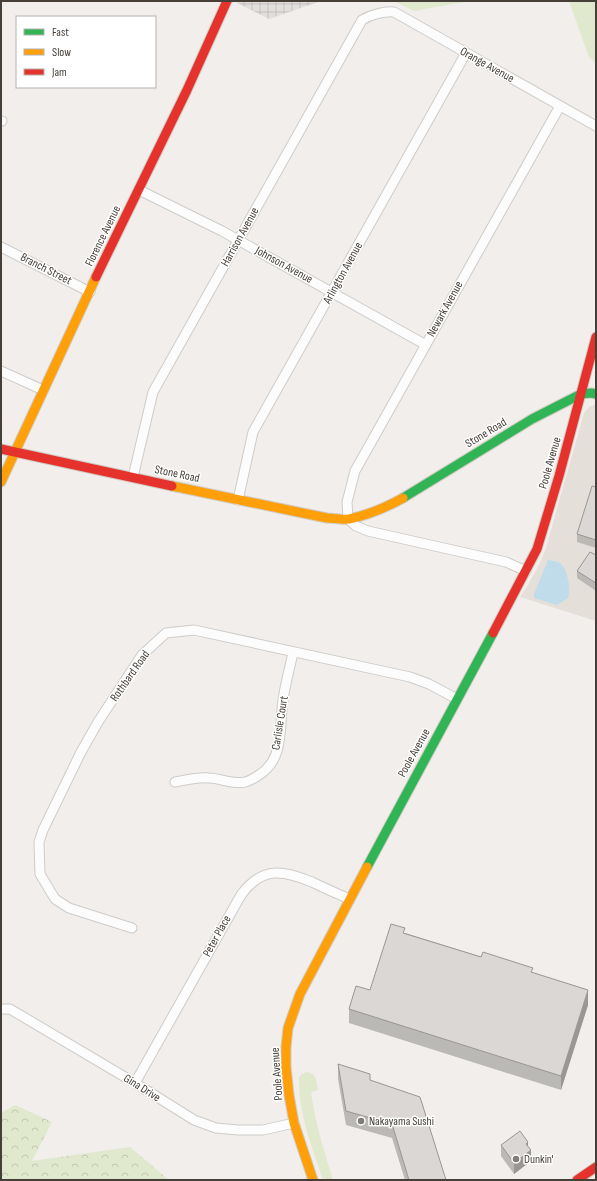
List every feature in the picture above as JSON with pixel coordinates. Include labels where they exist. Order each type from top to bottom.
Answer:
[{"type":"main road","name":"Florence Avenue","points":[[1,482],[43,390],[187,90],[227,1]]},
{"type":"main road","name":"Poole Avenue","points":[[313,1180],[294,1123],[289,1095],[286,1067],[286,1047],[288,1028],[292,1016],[300,994],[349,899],[516,591],[537,549],[560,476],[596,337]]},
{"type":"main road","name":"Stone Road","points":[[1,450],[327,518],[348,519],[396,502],[532,419],[582,394],[596,394]]},
{"type":"main road","points":[[578,1180],[596,1167]]},
{"type":"street","name":"Orange Avenue","points":[[376,15],[394,12],[596,126]]},
{"type":"street","name":"Harrison Avenue","points":[[133,477],[153,392],[360,23],[366,18],[376,15]]},
{"type":"street","name":"Arlington Avenue","points":[[238,500],[253,432],[466,53]]},
{"type":"street","name":"Newark Avenue","points":[[348,519],[347,502],[354,471],[560,106]]},
{"type":"street","name":"Johnson Avenue","points":[[139,190],[238,240],[426,345]]},
{"type":"street","name":"Branch Street","points":[[1,247],[90,292]]},
{"type":"street","points":[[1,371],[43,390]]},
{"type":"street","name":"Stone Road","points":[[348,519],[356,526],[368,531],[506,562],[526,571]]},
{"type":"street","name":"Rothbard Road","points":[[132,928],[65,906],[55,899],[40,874],[39,842],[43,830],[81,752],[98,722],[142,655],[166,633],[194,630],[410,677],[429,684],[457,699]]},
{"type":"street","name":"Carlisle Court","points":[[175,782],[209,778],[228,782],[244,782],[252,779],[268,768],[274,760],[279,745],[283,699],[293,652]]},
{"type":"street","name":"Peter Place","points":[[135,1084],[241,895],[254,881],[262,876],[283,872],[295,875],[349,899]]},
{"type":"street","name":"Gina Drive","points":[[1,1009],[10,1009],[194,1120],[216,1128],[238,1130],[263,1130],[294,1123]]},
{"type":"shaded area","points":[[238,1],[321,1],[269,19],[237,3]]},
{"type":"shaded area","points":[[596,404],[596,621],[520,597],[540,563],[546,548],[584,413],[589,407]]},
{"type":"green space","points":[[392,1],[470,1],[414,11]]},
{"type":"green space","points":[[569,1],[596,1],[596,63],[589,57]]},
{"type":"green space","points":[[307,1072],[313,1074],[316,1079],[318,1090],[311,1092],[320,1136],[333,1180],[323,1180],[303,1116],[299,1090],[299,1077]]},
{"type":"green space","points":[[15,1105],[52,1122],[32,1161],[130,1147],[169,1180],[1,1180],[1,1113]]},
{"type":"water","points":[[548,560],[561,564],[568,580],[568,598],[557,605],[534,598],[534,594]]},
{"type":"building","points":[[592,486],[596,487],[596,540],[577,534]]},
{"type":"building","points":[[590,552],[596,555],[596,583],[577,571]]},
{"type":"building","points":[[391,924],[405,928],[403,933],[481,957],[483,952],[533,968],[531,972],[588,990],[561,1076],[349,1009],[356,986],[370,990]]},
{"type":"building","points":[[338,1064],[370,1074],[370,1080],[420,1097],[446,1180],[409,1180],[392,1124],[346,1111]]},
{"type":"building","points":[[520,1131],[528,1142],[526,1144],[531,1150],[514,1163],[501,1145]]},
{"type":"traffic: fast","points":[[403,498],[532,419],[581,394],[596,394]]},
{"type":"traffic: fast","points":[[367,867],[493,633]]},
{"type":"traffic: slow","points":[[1,482],[96,277]]},
{"type":"traffic: slow","points":[[172,486],[327,518],[341,519],[349,519],[370,513],[384,508],[403,498]]},
{"type":"traffic: slow","points":[[313,1180],[294,1123],[289,1095],[286,1067],[288,1028],[300,994],[367,867]]},
{"type":"traffic: jam","points":[[96,277],[187,90],[227,1]]},
{"type":"traffic: jam","points":[[493,633],[537,549],[559,476],[596,337]]},
{"type":"traffic: jam","points":[[1,449],[172,486]]},
{"type":"traffic: jam","points":[[577,1180],[596,1167]]},
{"type":"place","name":"Nakayama Sushi","points":[[361,1121]]},
{"type":"place","name":"Dunkin'","points":[[516,1159]]}]
